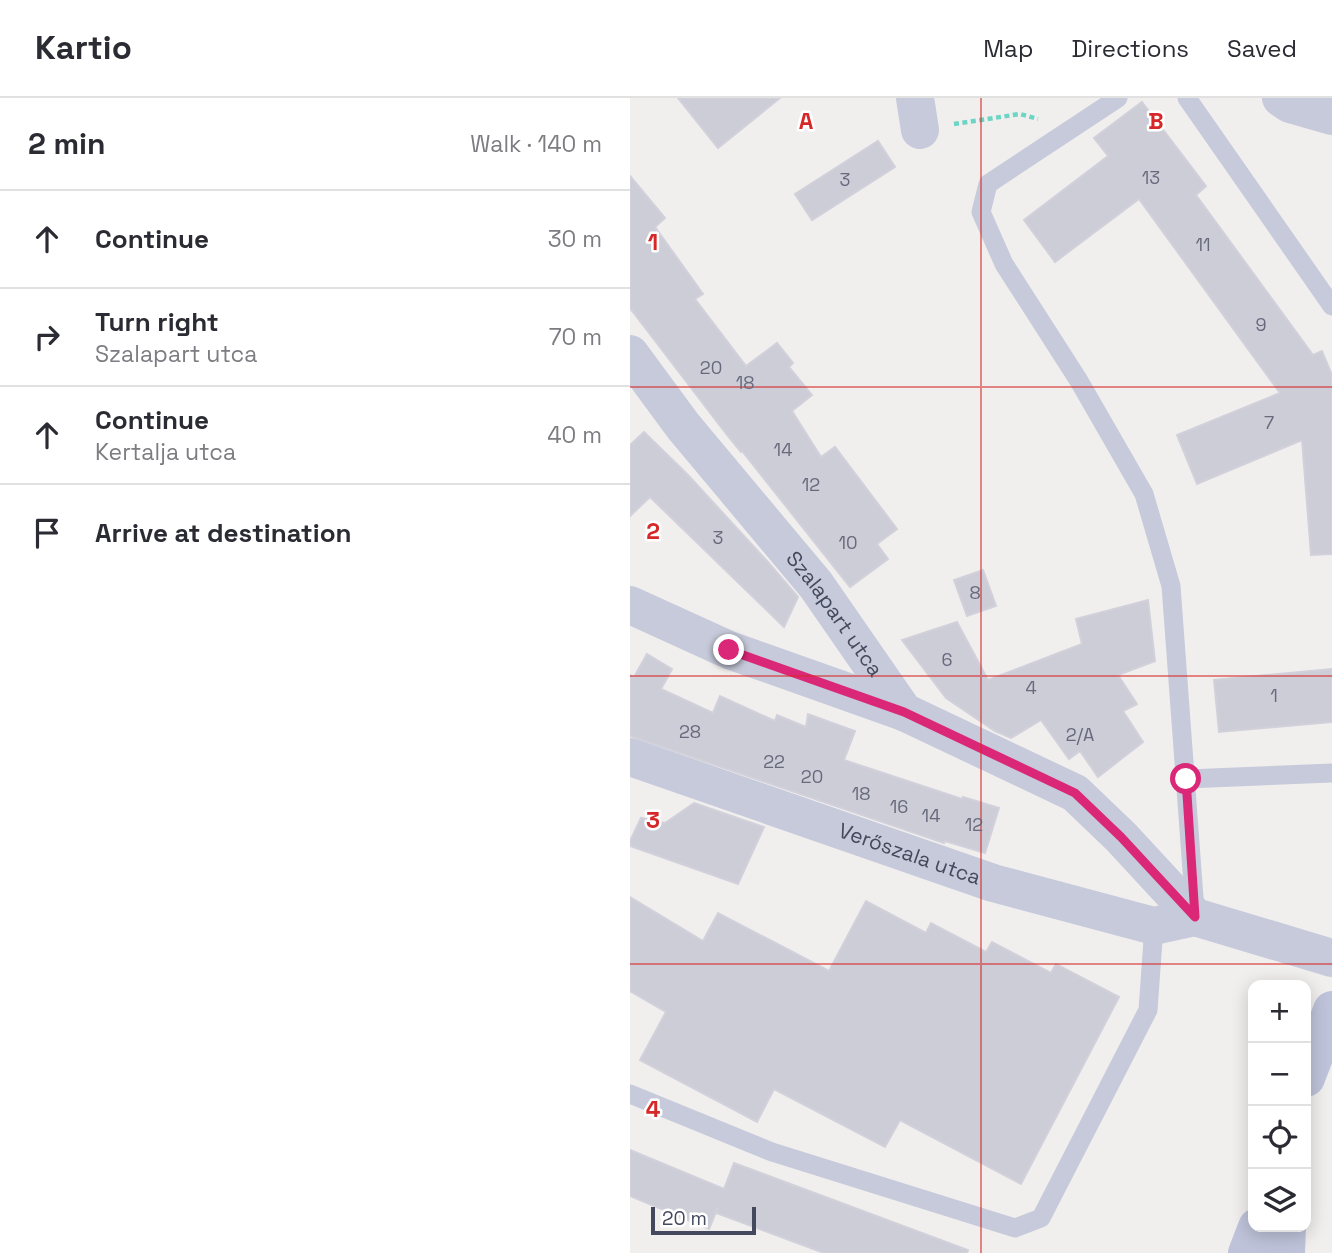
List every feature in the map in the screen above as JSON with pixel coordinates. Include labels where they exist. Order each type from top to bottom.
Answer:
[{"type":"main road","points":[[1311,1065],[1332,1010]]},
{"type":"main road","points":[[1247,1253],[1255,1232]]},
{"type":"main road","points":[[1286,1253],[1287,1232]]},
{"type":"street","points":[[1281,98],[1290,104],[1332,116]]},
{"type":"street","name":"Szalapart utca","points":[[630,354],[683,426],[816,585],[904,712],[1075,793],[1121,837],[1195,917]]},
{"type":"street","points":[[630,605],[729,650],[904,712]]},
{"type":"street","name":"Verőszala utca","points":[[632,763],[993,883],[1154,926],[1195,917]]},
{"type":"street","points":[[1195,917],[1332,958]]},
{"type":"lane","points":[[1118,98],[988,184],[981,212],[1004,264],[1079,381],[1144,494],[1171,586],[1195,917]]},
{"type":"lane","points":[[1187,98],[1332,306]]},
{"type":"lane","points":[[1186,779],[1332,774]]},
{"type":"lane","points":[[630,1094],[772,1152],[1015,1228],[1041,1218],[1148,1010],[1154,926]]},
{"type":"path","points":[[917,114],[1020,114],[1073,129]]},
{"type":"building","points":[[678,98],[780,98],[718,148]]},
{"type":"building","points":[[1142,102],[1206,186],[1196,195],[1313,355],[1322,351],[1332,375],[1332,554],[1311,555],[1302,440],[1197,484],[1177,435],[1280,393],[1139,199],[1055,262],[1024,220],[1108,156],[1094,138]]},
{"type":"building","points":[[878,141],[895,167],[812,220],[795,194]]},
{"type":"building","points":[[630,176],[665,218],[655,227],[703,294],[695,299],[746,366],[777,343],[793,363],[789,367],[812,395],[792,411],[821,457],[835,447],[897,529],[877,544],[888,559],[850,587],[727,435],[630,308]]},
{"type":"building","points":[[644,432],[688,475],[798,597],[784,627],[650,497],[630,516],[630,445]]},
{"type":"building","points":[[983,570],[996,606],[967,616],[954,580]]},
{"type":"building","points":[[1148,600],[1155,661],[1118,675],[1137,704],[1123,711],[1143,742],[1098,777],[1080,751],[1069,759],[1041,720],[1011,738],[995,731],[946,698],[902,640],[957,622],[988,680],[1082,644],[1076,619]]},
{"type":"building","points":[[647,654],[672,669],[661,689],[713,713],[720,696],[775,721],[777,715],[806,727],[808,714],[855,731],[844,760],[962,799],[963,797],[999,808],[985,853],[945,841],[944,843],[630,736],[630,675],[634,677]]},
{"type":"building","points":[[1332,669],[1332,722],[1219,732],[1214,680]]},
{"type":"building","points":[[694,803],[764,827],[738,884],[630,846],[641,818],[665,823]]},
{"type":"building","points":[[630,897],[703,941],[718,913],[829,971],[866,901],[926,933],[931,923],[986,952],[992,942],[1051,973],[1056,964],[1119,997],[1021,1184],[900,1120],[885,1147],[774,1089],[757,1122],[640,1060],[666,1012],[630,991]]},
{"type":"building","points":[[630,1150],[724,1189],[734,1163],[968,1250],[967,1253],[824,1253],[716,1213],[718,1207],[709,1229],[630,1196]]},
{"type":"route","points":[[729,650],[904,712],[1075,793],[1121,837],[1195,917],[1186,779]]}]
